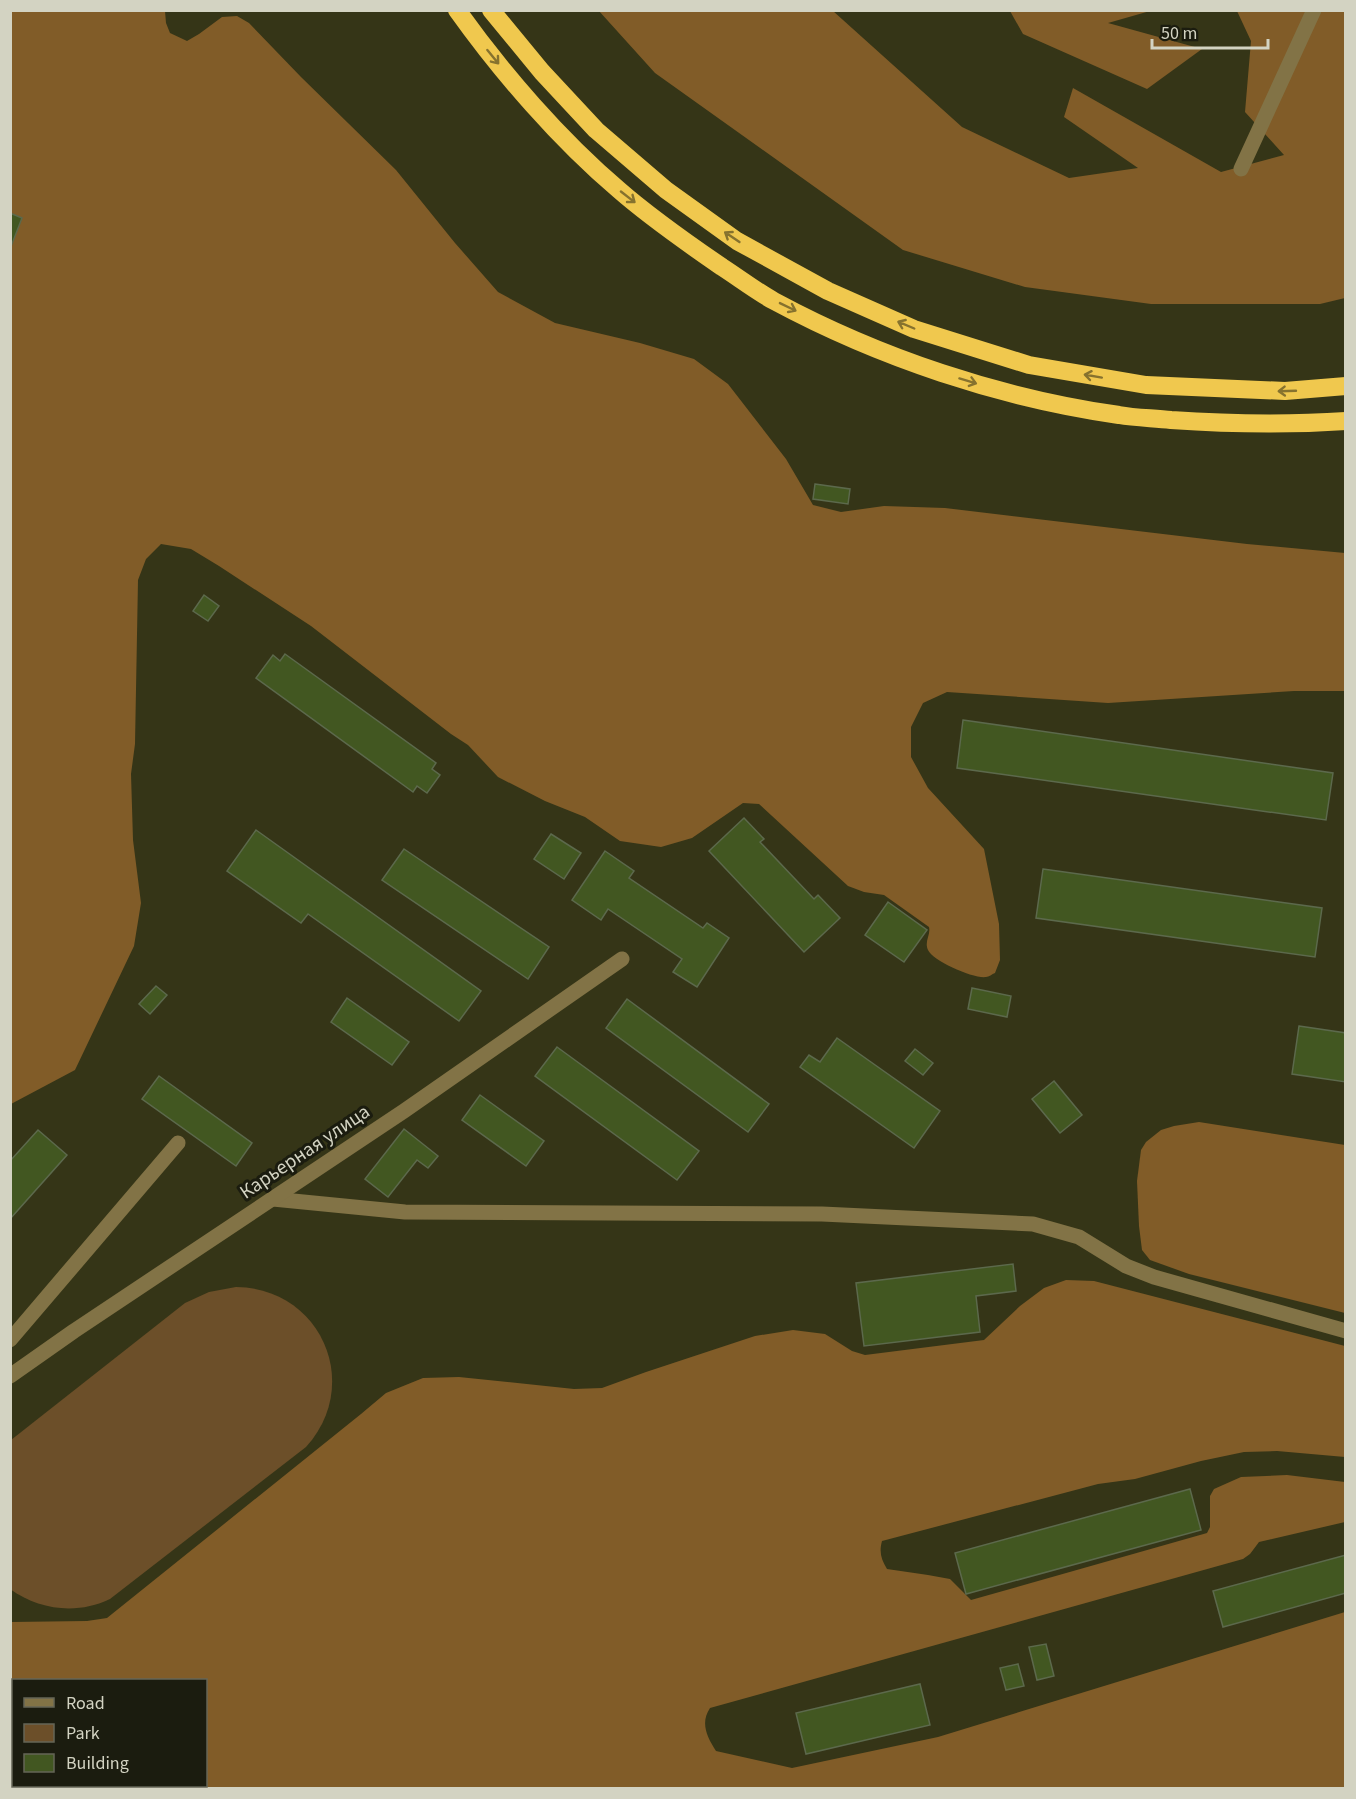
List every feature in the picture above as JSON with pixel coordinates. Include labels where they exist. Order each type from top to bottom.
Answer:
[{"type":"highway","points":[[457,10],[496,60],[572,146],[620,190],[694,248],[772,300],[870,347],[928,369],[990,387],[1052,404],[1121,416],[1210,423],[1297,424],[1346,421]]},
{"type":"highway","points":[[491,10],[542,72],[596,130],[666,190],[736,241],[828,291],[914,329],[1029,365],[1146,385],[1285,391],[1346,386]]},
{"type":"street","points":[[1240,169],[1314,10]]},
{"type":"street","name":"Карьерная улица","points":[[10,1376],[404,1111],[622,959]]},
{"type":"street","points":[[10,1340],[178,1143]]},
{"type":"street","points":[[273,1199],[405,1212],[822,1214],[1034,1224],[1079,1237],[1126,1266],[1154,1277],[1346,1331]]},
{"type":"green space","points":[[236,1287],[266,1292],[291,1304],[311,1321],[324,1344],[331,1369],[331,1396],[323,1422],[306,1447],[110,1599],[85,1607],[58,1608],[33,1602],[10,1589],[11,1440],[185,1303],[209,1292]]},
{"type":"shaded area","points":[[11,11],[165,11],[170,33],[187,41],[222,17],[237,16],[249,23],[396,170],[498,292],[555,323],[640,343],[694,359],[728,384],[786,459],[813,505],[841,512],[884,506],[945,508],[1247,544],[1345,553],[1345,691],[1294,691],[1108,703],[947,692],[923,703],[911,727],[911,757],[928,788],[984,849],[999,924],[1000,960],[995,973],[987,977],[980,977],[937,959],[927,947],[929,927],[884,895],[864,892],[848,886],[759,804],[743,803],[692,838],[661,847],[620,841],[585,817],[545,801],[498,777],[468,745],[311,626],[219,566],[191,549],[161,544],[146,559],[138,580],[135,744],[131,774],[133,840],[141,903],[134,946],[75,1070],[11,1104]]},
{"type":"shaded area","points":[[599,11],[833,11],[962,127],[1069,178],[1138,168],[1064,117],[1073,88],[1221,172],[1284,155],[1245,112],[1251,41],[1237,11],[1345,11],[1345,298],[1320,304],[1151,304],[1025,287],[903,250],[655,73]]},
{"type":"shaded area","points":[[1010,11],[1150,11],[1108,23],[1202,49],[1147,89],[1023,34]]},
{"type":"shaded area","points":[[1199,1122],[1345,1145],[1345,1313],[1189,1274],[1150,1260],[1142,1250],[1137,1181],[1141,1150],[1146,1142],[1161,1130]]},
{"type":"shaded area","points":[[1066,1280],[1094,1281],[1345,1346],[1345,1457],[1277,1451],[1244,1452],[1135,1479],[1098,1484],[882,1541],[881,1555],[887,1569],[950,1579],[971,1600],[1207,1533],[1210,1527],[1210,1496],[1214,1489],[1241,1477],[1287,1475],[1345,1482],[1345,1522],[1259,1542],[1243,1559],[710,1708],[705,1725],[716,1751],[792,1768],[938,1737],[1345,1612],[1345,1788],[11,1788],[11,1622],[87,1621],[107,1618],[386,1393],[423,1378],[459,1377],[574,1389],[602,1388],[755,1336],[793,1330],[825,1334],[852,1351],[865,1355],[984,1340],[1020,1306],[1044,1288]]},
{"type":"building","points":[[10,213],[22,218],[10,249]]},
{"type":"building","points":[[815,484],[850,489],[848,504],[813,499]]},
{"type":"building","points":[[204,595],[219,606],[208,621],[193,611]]},
{"type":"building","points":[[285,654],[436,763],[432,769],[440,775],[427,793],[417,786],[413,792],[256,678],[273,655],[280,661]]},
{"type":"building","points":[[963,720],[1333,773],[1326,820],[957,768]]},
{"type":"building","points":[[744,818],[764,839],[760,842],[814,899],[818,895],[840,918],[804,952],[709,851]]},
{"type":"building","points":[[256,830],[481,991],[459,1021],[308,914],[301,923],[227,871]]},
{"type":"building","points":[[551,834],[581,853],[564,879],[534,859]]},
{"type":"building","points":[[404,849],[549,947],[528,979],[382,880]]},
{"type":"building","points":[[605,851],[634,871],[629,878],[703,928],[707,923],[729,938],[697,987],[673,972],[682,959],[608,909],[601,920],[572,900]]},
{"type":"building","points":[[1043,869],[1322,908],[1315,957],[1036,918]]},
{"type":"building","points":[[888,902],[927,930],[904,962],[865,935]]},
{"type":"building","points":[[156,986],[167,995],[150,1014],[139,1004]]},
{"type":"building","points":[[972,988],[1011,996],[1007,1017],[968,1009]]},
{"type":"building","points":[[347,998],[409,1042],[392,1065],[331,1022]]},
{"type":"building","points":[[627,999],[769,1104],[748,1132],[606,1028]]},
{"type":"building","points":[[1299,1026],[1346,1033],[1346,1082],[1292,1074]]},
{"type":"building","points":[[837,1038],[940,1111],[914,1148],[800,1067],[809,1055],[820,1062]]},
{"type":"building","points":[[557,1047],[699,1151],[677,1180],[535,1076]]},
{"type":"building","points":[[915,1049],[933,1063],[923,1075],[905,1061]]},
{"type":"building","points":[[159,1076],[252,1143],[236,1166],[142,1099]]},
{"type":"building","points":[[1054,1081],[1082,1115],[1060,1133],[1032,1099]]},
{"type":"building","points":[[480,1095],[544,1141],[526,1166],[462,1120]]},
{"type":"building","points":[[404,1129],[438,1156],[428,1168],[417,1160],[388,1197],[365,1179]]},
{"type":"building","points":[[38,1130],[67,1155],[10,1219],[10,1161]]},
{"type":"building","points":[[1013,1264],[1016,1291],[976,1296],[980,1332],[864,1346],[856,1283]]},
{"type":"building","points":[[1190,1489],[1201,1530],[966,1594],[955,1553]]},
{"type":"building","points":[[1346,1555],[1346,1593],[1223,1627],[1213,1591]]},
{"type":"building","points":[[1046,1644],[1054,1676],[1037,1680],[1029,1647]]},
{"type":"building","points":[[1018,1664],[1024,1686],[1006,1690],[1000,1668]]},
{"type":"building","points":[[920,1684],[930,1725],[806,1754],[796,1713]]}]
